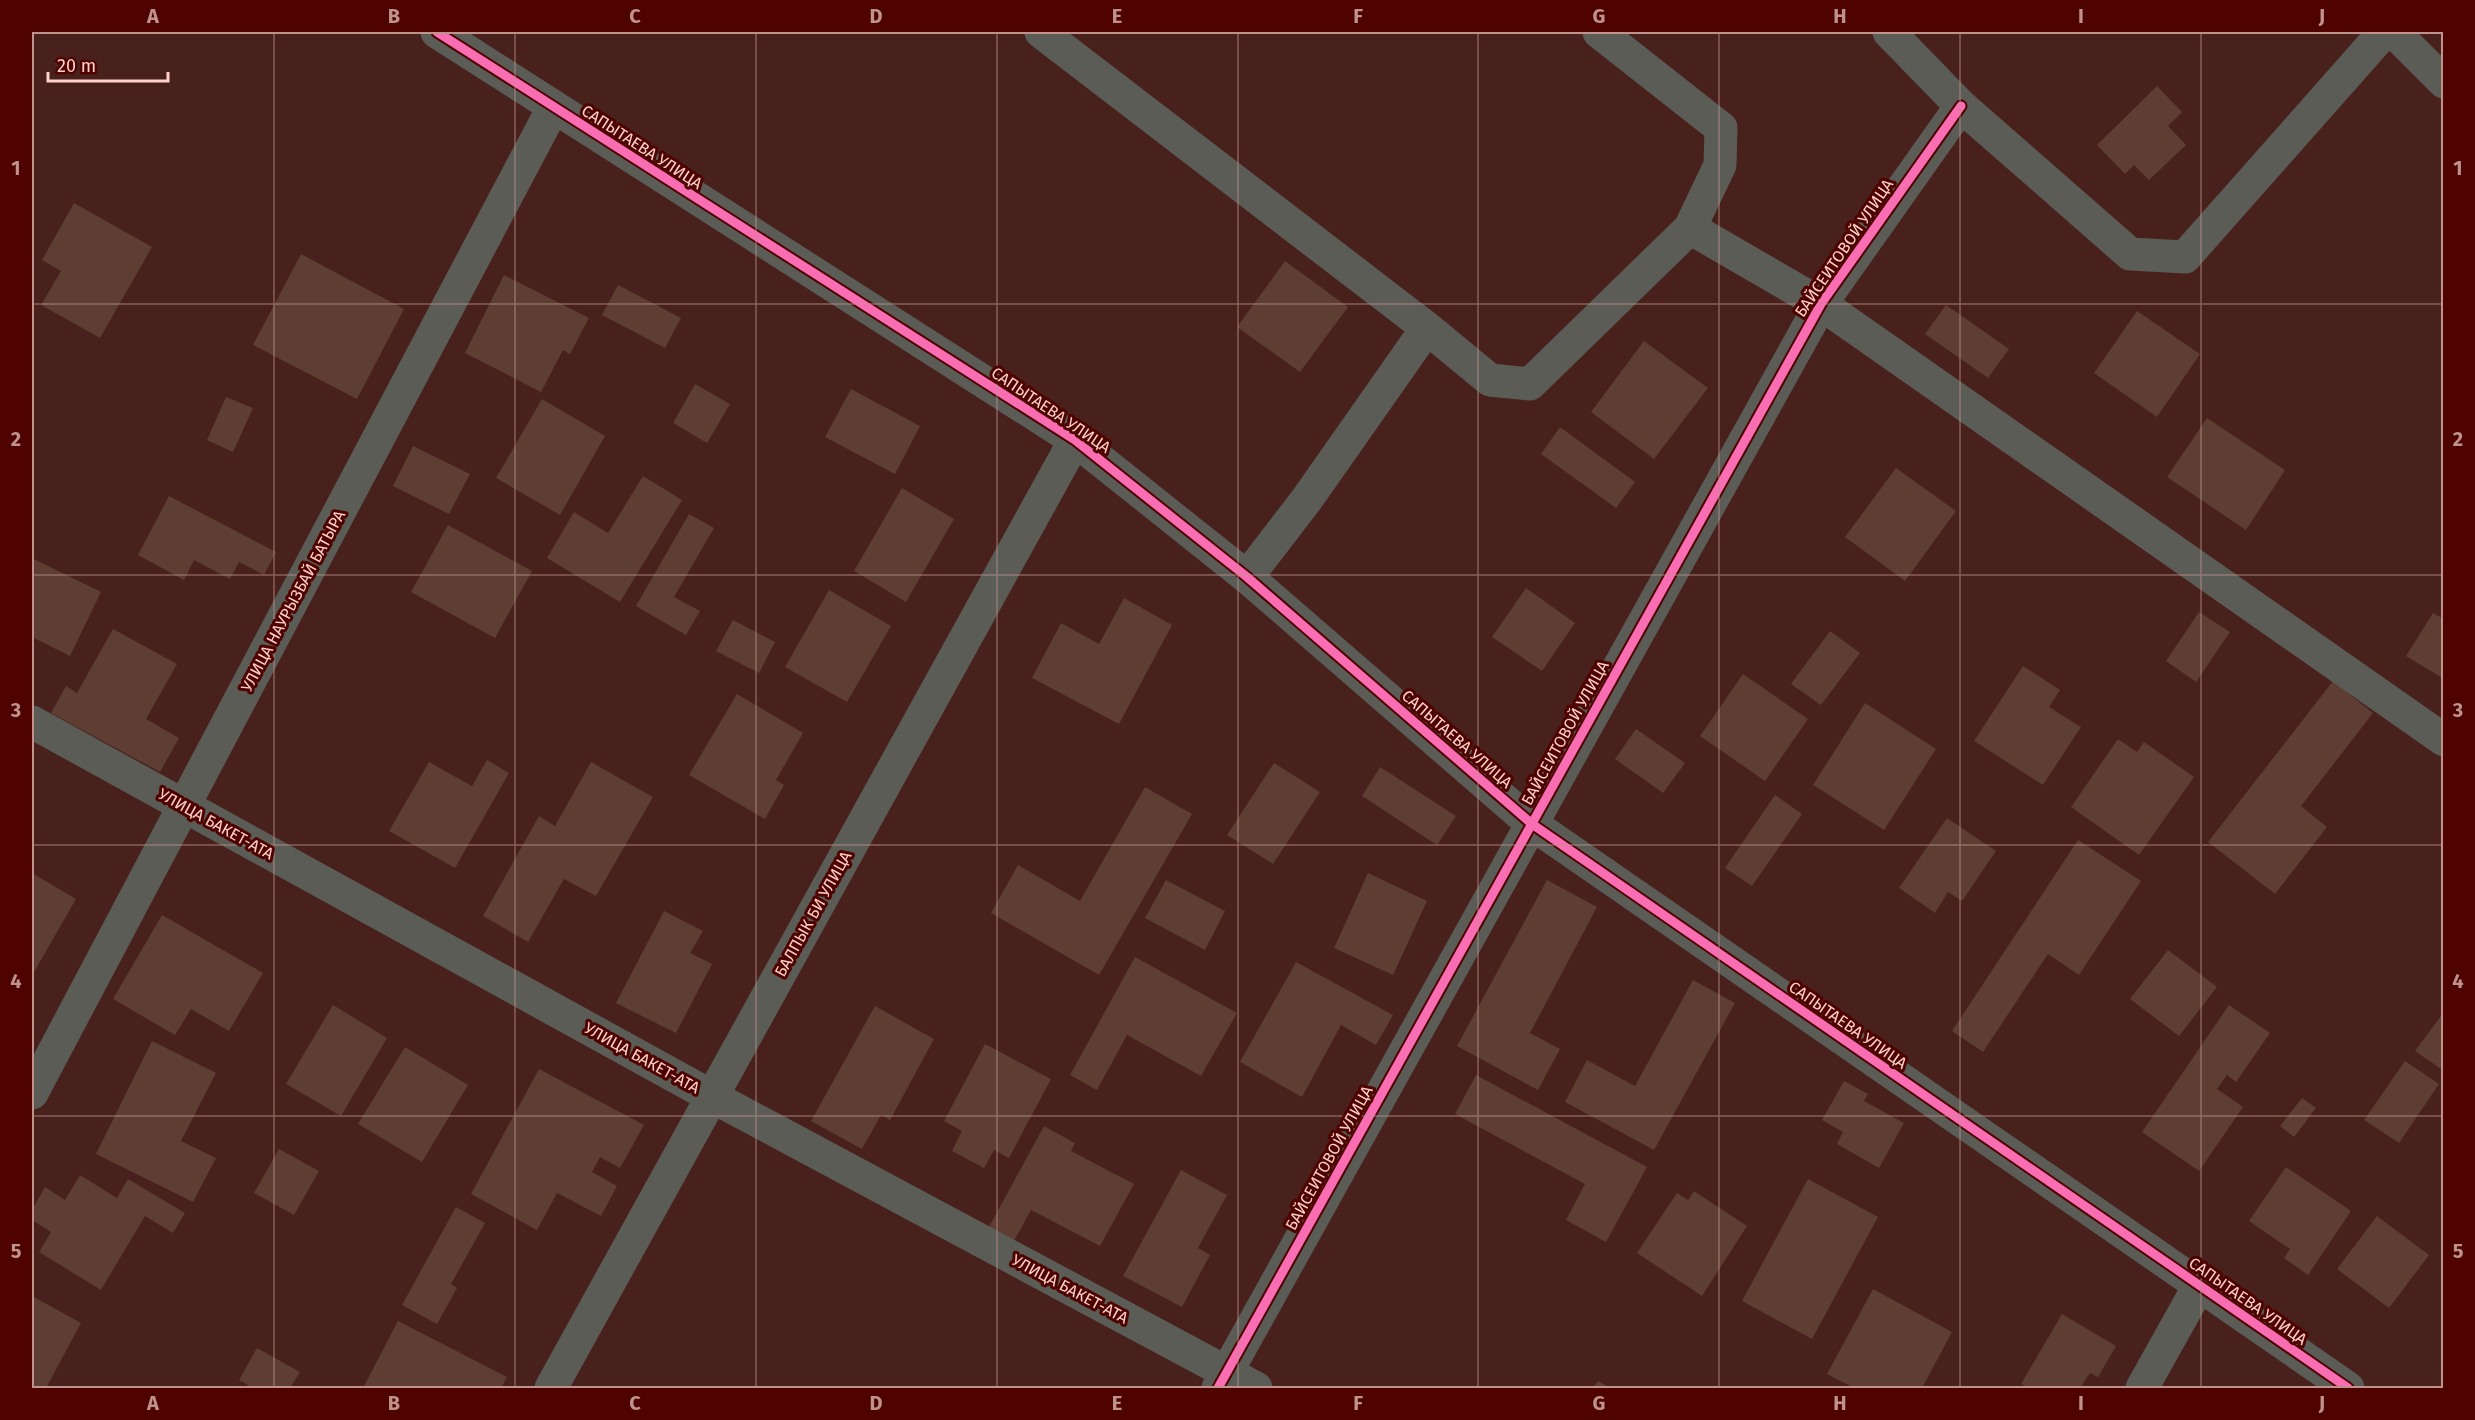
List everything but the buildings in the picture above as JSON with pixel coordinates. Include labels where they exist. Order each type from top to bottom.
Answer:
[{"type":"street","name":"САПЫТАЕВА УЛИЦА","points":[[437,32],[1075,440],[1247,577],[1532,824],[2348,1389]]},
{"type":"street","points":[[1041,32],[1427,328],[1490,380],[1530,384],[1690,228],[1720,165],[1721,128],[1599,32]]},
{"type":"street","points":[[1889,32],[1961,106],[2130,254],[2185,257],[2384,32]]},
{"type":"street","points":[[2394,32],[2444,82]]},
{"type":"street","name":"БАЙСЕИТОВОЙ УЛИЦА","points":[[1222,1381],[1821,304],[1961,106]]},
{"type":"street","name":"УЛИЦА НАУРЫЗБАЙ БАТЫРА","points":[[32,1093],[553,108]]},
{"type":"street","points":[[1690,228],[1821,304],[2444,740]]},
{"type":"street","points":[[1247,577],[1307,499],[1427,328]]},
{"type":"street","name":"БАЛПЫК БИ УЛИЦА","points":[[551,1389],[1075,440]]},
{"type":"street","name":"УЛИЦА БАКЕТ-АТА","points":[[32,722],[1222,1381],[1256,1389]]},
{"type":"street","points":[[2142,1389],[2199,1286]]},
{"type":"cycle path","points":[[437,32],[1075,440],[1247,577],[1532,824],[2348,1388]]},
{"type":"cycle path","points":[[1218,1388],[1821,304],[1961,106]]}]
